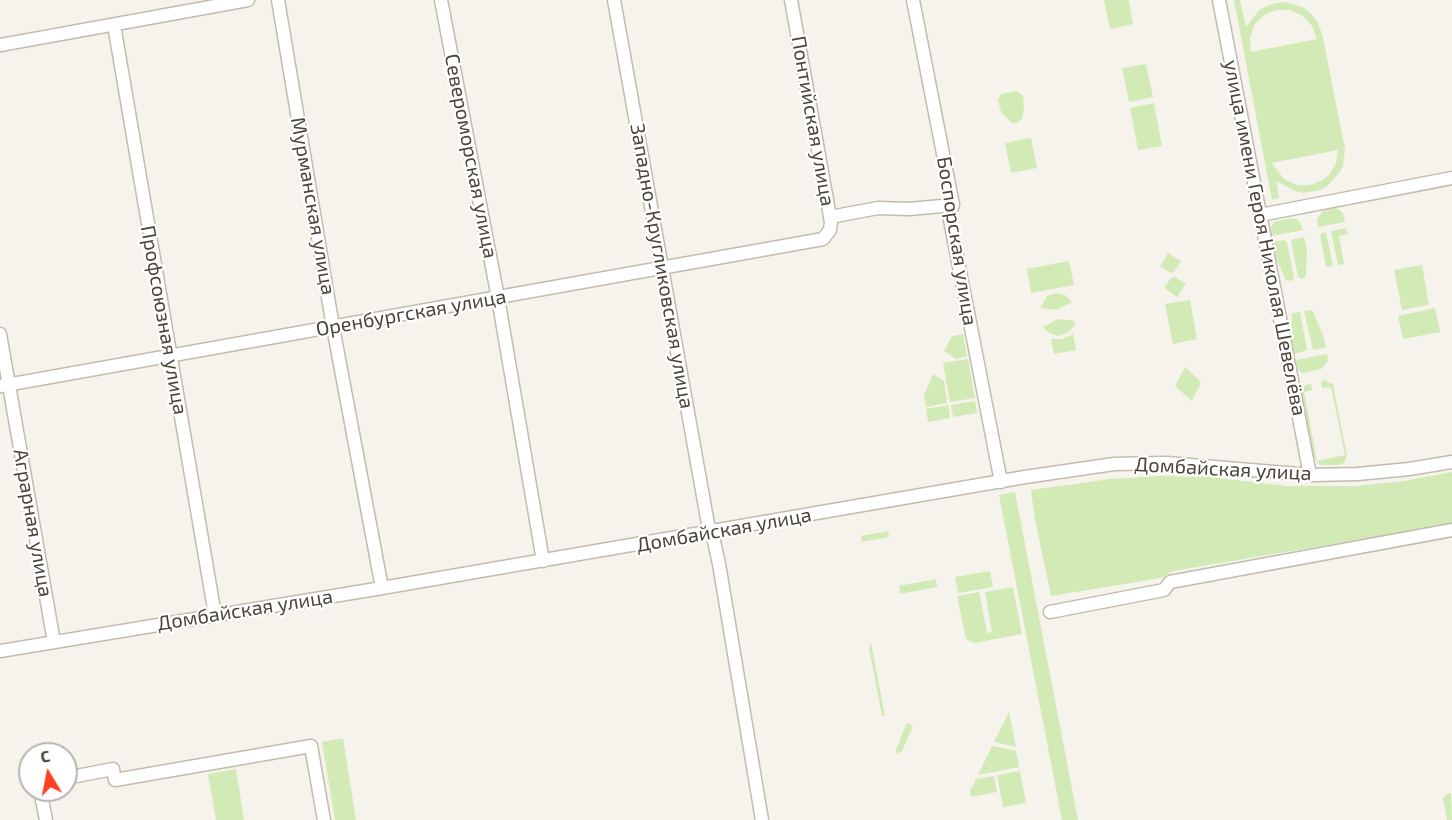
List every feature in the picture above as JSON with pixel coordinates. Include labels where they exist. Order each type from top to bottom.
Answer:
[{"type":"street","points":[[0,45],[248,0]]},
{"type":"street","name":"Мурманская улица","points":[[278,0],[333,327],[382,588]]},
{"type":"street","name":"Североморская улица","points":[[441,0],[498,298],[543,561]]},
{"type":"street","name":"Западно-Кругликовская улица","points":[[614,0],[708,524],[712,532],[762,820]]},
{"type":"street","name":"Понтийская улица","points":[[791,0],[830,217],[831,226],[823,239]]},
{"type":"street","name":"Боспорская улица","points":[[913,0],[953,205],[950,215],[1001,482]]},
{"type":"street","name":"улица имени Героя Николая Шевелёва","points":[[1219,0],[1310,475]]},
{"type":"street","name":"Профсоюзная улица","points":[[114,25],[215,615]]},
{"type":"street","points":[[1260,215],[1452,178]]},
{"type":"street","points":[[830,217],[878,208],[909,209],[953,205]]},
{"type":"street","name":"Оренбургская улица","points":[[4,386],[823,239]]},
{"type":"street","name":"Аграрная улица","points":[[0,334],[4,386],[54,642]]},
{"type":"street","name":"Домбайская улица","points":[[0,651],[1114,464],[1160,463],[1310,475],[1409,470],[1452,462]]},
{"type":"street","points":[[1050,612],[1164,590],[1170,582],[1452,530]]},
{"type":"street","points":[[78,776],[113,769],[115,780],[311,746],[324,820]]},
{"type":"street","points":[[42,802],[46,820]]},
{"type":"green space","points":[[1104,0],[1129,0],[1133,24],[1110,29]]},
{"type":"green space","points":[[1234,0],[1240,0],[1246,27],[1260,9],[1284,2],[1307,10],[1318,22],[1345,149],[1343,166],[1327,186],[1320,190],[1303,193],[1276,181],[1279,198],[1272,200]],"holes":[[[1276,10],[1290,10],[1303,16],[1312,26],[1317,39],[1251,52],[1250,38],[1254,25],[1264,15]],[[1338,150],[1336,163],[1329,175],[1310,185],[1297,185],[1284,179],[1272,163]]]},
{"type":"green space","points":[[1146,64],[1153,97],[1129,102],[1122,68]]},
{"type":"green space","points":[[1017,91],[1023,96],[1024,107],[1022,119],[1012,123],[1001,112],[998,100],[1001,94]]},
{"type":"green space","points":[[1154,103],[1162,146],[1138,150],[1130,108]]},
{"type":"green space","points":[[1031,138],[1037,168],[1011,173],[1005,143]]},
{"type":"green space","points":[[1336,208],[1343,213],[1345,222],[1318,227],[1317,219],[1323,211]]},
{"type":"green space","points":[[1290,218],[1300,222],[1303,230],[1271,236],[1271,227],[1274,222]]},
{"type":"green space","points":[[1346,228],[1348,234],[1339,236],[1344,264],[1338,265],[1331,231]]},
{"type":"green space","points":[[1326,232],[1333,266],[1326,267],[1320,234]]},
{"type":"green space","points":[[1304,237],[1307,249],[1306,276],[1302,279],[1298,277],[1291,241]]},
{"type":"green space","points":[[1284,240],[1287,242],[1294,278],[1291,281],[1286,280],[1272,242]]},
{"type":"green space","points":[[1168,253],[1181,261],[1174,272],[1170,273],[1160,266]]},
{"type":"green space","points":[[1069,261],[1074,285],[1031,293],[1027,269]]},
{"type":"green space","points":[[1422,265],[1429,305],[1402,310],[1394,270]]},
{"type":"green space","points":[[1175,277],[1186,284],[1177,297],[1164,288],[1171,278]]},
{"type":"green space","points":[[1055,293],[1065,295],[1072,302],[1057,310],[1040,308],[1047,296]]},
{"type":"green space","points":[[1190,300],[1197,339],[1173,344],[1165,304]]},
{"type":"green space","points":[[1435,308],[1440,332],[1403,339],[1398,316]]},
{"type":"green space","points":[[1312,310],[1326,347],[1313,350],[1304,311]]},
{"type":"green space","points":[[1300,312],[1307,350],[1294,354],[1291,340],[1292,313]]},
{"type":"green space","points":[[1058,319],[1075,321],[1074,326],[1067,333],[1058,336],[1049,333],[1043,327]]},
{"type":"green space","points":[[963,334],[967,356],[956,359],[944,351],[952,336]]},
{"type":"green space","points":[[1073,334],[1076,350],[1054,354],[1051,339],[1063,339]]},
{"type":"green space","points":[[1327,354],[1328,361],[1321,369],[1302,373],[1297,368],[1296,360]]},
{"type":"green space","points":[[968,359],[975,398],[950,402],[943,363]]},
{"type":"green space","points":[[1185,367],[1201,382],[1192,401],[1175,386]]},
{"type":"green space","points":[[933,374],[944,381],[947,403],[926,407],[924,395]]},
{"type":"green space","points":[[1324,380],[1333,384],[1347,456],[1341,465],[1322,465],[1318,463],[1313,456],[1301,393],[1303,387],[1308,384],[1311,384],[1312,390],[1304,392],[1317,461],[1345,455],[1331,387],[1322,388],[1321,382]]},
{"type":"green space","points":[[975,401],[977,413],[953,417],[951,405]]},
{"type":"green space","points":[[948,405],[950,418],[928,422],[926,409]]},
{"type":"green space","points":[[1452,472],[1452,524],[1173,571],[1161,578],[1051,596],[1031,490],[1110,479],[1161,476],[1209,477],[1287,486],[1355,486],[1404,481]]},
{"type":"green space","points":[[1015,492],[1078,820],[1062,820],[999,495]]},
{"type":"green space","points":[[888,531],[889,537],[862,542],[861,536]]},
{"type":"green space","points":[[990,571],[993,587],[958,593],[955,577]]},
{"type":"green space","points":[[936,579],[937,587],[900,594],[899,586]]},
{"type":"green space","points":[[1013,587],[1022,634],[974,643],[966,639],[957,596],[979,592],[987,633],[992,632],[985,592]]},
{"type":"green space","points":[[871,643],[885,716],[882,716],[869,648]]},
{"type":"green space","points":[[1009,712],[1016,747],[994,742]]},
{"type":"green space","points":[[907,723],[913,726],[902,751],[897,755],[896,749]]},
{"type":"green space","points":[[343,738],[356,820],[335,820],[322,742]]},
{"type":"green space","points":[[992,746],[1016,751],[1019,767],[978,775]]},
{"type":"green space","points":[[236,769],[244,820],[216,820],[208,774]]},
{"type":"green space","points":[[1020,771],[1026,803],[1003,807],[997,775]]},
{"type":"green space","points":[[994,776],[997,792],[971,797],[970,791],[976,779]]},
{"type":"green space","points":[[1451,793],[1452,820],[1447,820],[1443,798]]}]
